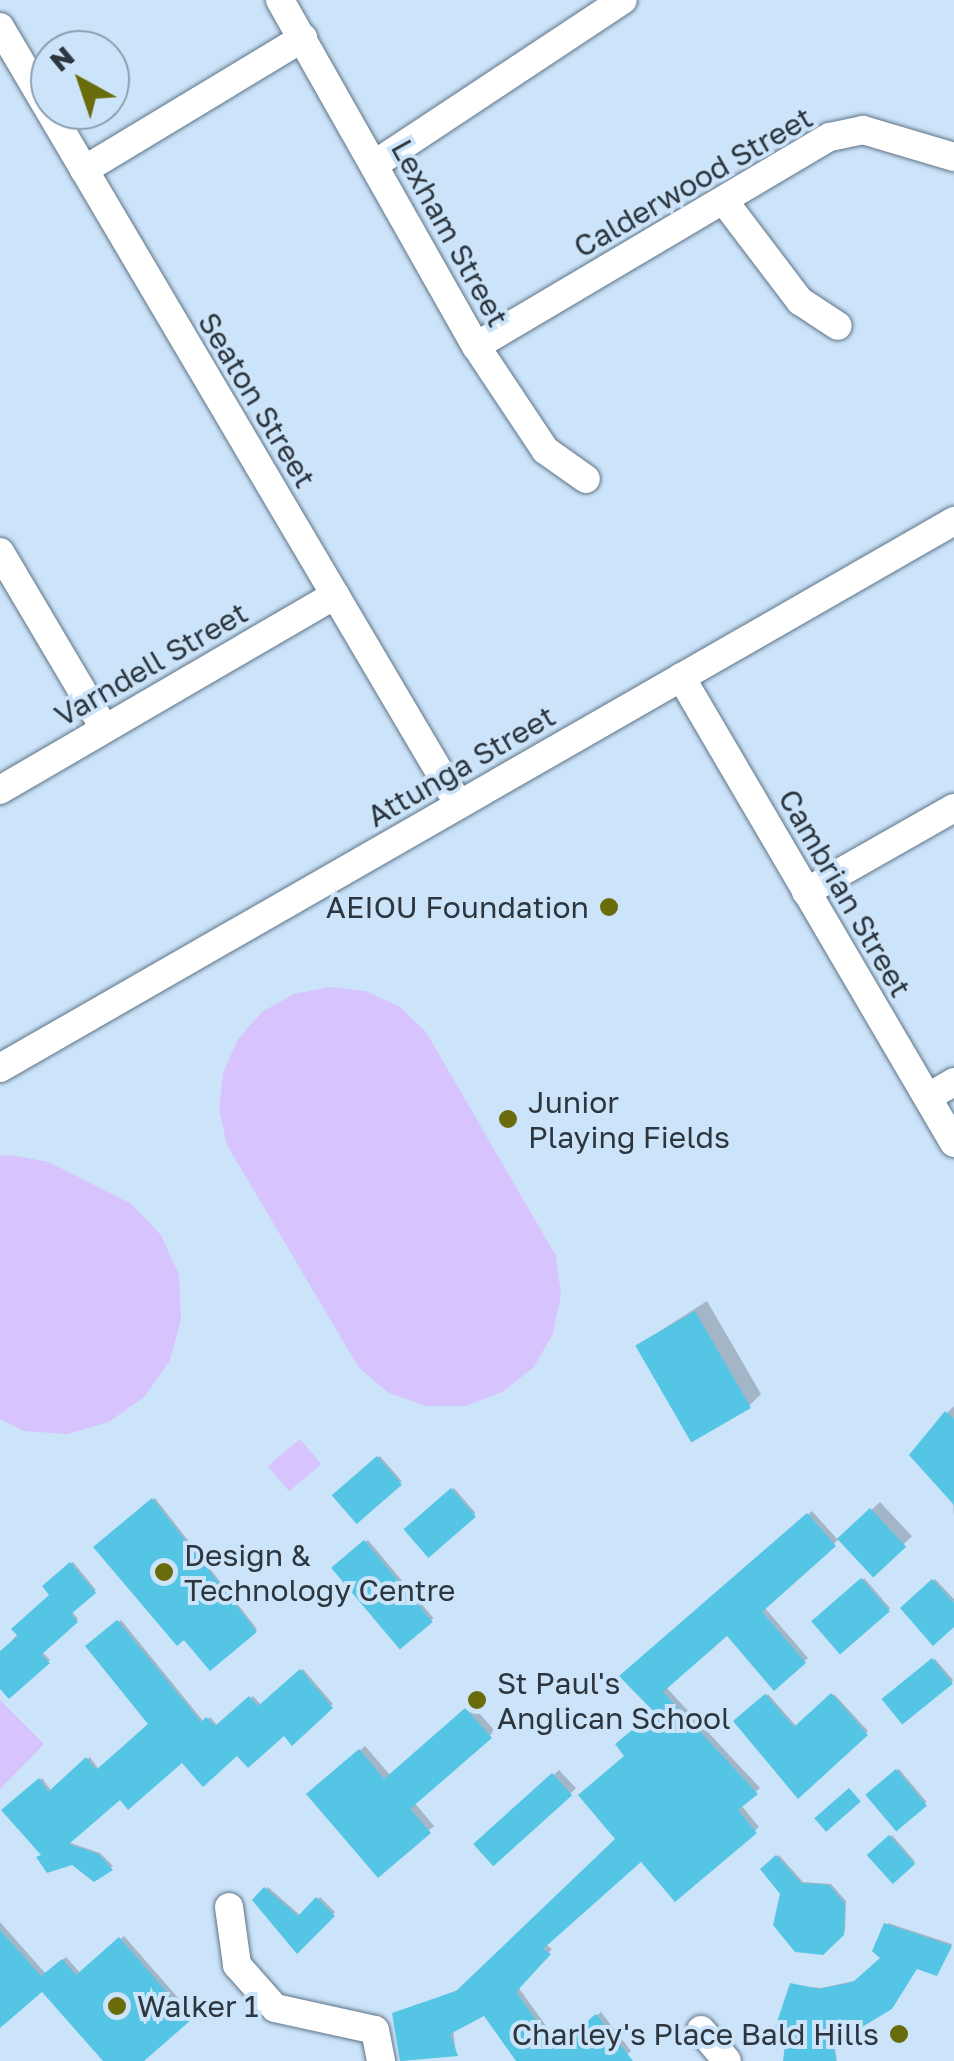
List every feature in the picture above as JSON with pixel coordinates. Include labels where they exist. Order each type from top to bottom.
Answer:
[{"type":"street","name":"Lexham Street","points":[[280,0],[476,346],[545,450],[586,479]]},
{"type":"street","points":[[375,164],[623,0]]},
{"type":"street","name":"Seaton Street","points":[[0,27],[459,805]]},
{"type":"street","points":[[84,170],[303,38]]},
{"type":"street","name":"Calderwood Street","points":[[476,346],[830,137],[863,130],[954,157]]},
{"type":"street","points":[[724,201],[800,301],[838,326]]},
{"type":"street","name":"Attunga Street","points":[[0,1068],[954,522]]},
{"type":"street","points":[[0,552],[104,728]]},
{"type":"street","name":"Varndell Street","points":[[0,790],[335,595]]},
{"type":"street","name":"Cambrian Street","points":[[681,677],[954,1143]]},
{"type":"street","points":[[806,892],[954,808]]},
{"type":"street","points":[[928,1097],[954,1082]]},
{"type":"street","points":[[229,1907],[237,1965],[275,2008],[374,2018],[381,2061]]},
{"type":"street","points":[[701,2030],[727,2061]]},
{"type":"shaded area","points":[[330,987],[366,991],[400,1007],[426,1032],[556,1256],[561,1295],[553,1334],[533,1368],[502,1392],[465,1406],[426,1406],[389,1393],[359,1368],[227,1145],[219,1109],[223,1073],[238,1039],[262,1012],[294,994]]},
{"type":"shaded area","points":[[0,1156],[49,1162],[131,1204],[161,1235],[179,1275],[181,1319],[170,1360],[145,1396],[109,1422],[67,1434],[24,1431],[0,1419]]},
{"type":"shaded area","points":[[300,1439],[321,1464],[289,1491],[268,1466]]},
{"type":"shaded area","points":[[0,1700],[44,1744],[0,1789]]},
{"type":"building","points":[[695,1311],[751,1408],[691,1442],[635,1346]]},
{"type":"building","points":[[945,1411],[954,1419],[954,1505],[909,1455]]},
{"type":"building","points":[[377,1456],[402,1485],[357,1524],[332,1495]]},
{"type":"building","points":[[451,1488],[476,1517],[428,1558],[403,1529]]},
{"type":"building","name":"Design & Technology Centre","points":[[152,1498],[257,1632],[210,1671],[184,1640],[177,1646],[93,1547]]},
{"type":"building","points":[[870,1508],[906,1547],[873,1577],[837,1539]]},
{"type":"building","points":[[807,1513],[836,1546],[762,1612],[806,1663],[774,1691],[727,1636],[663,1692],[758,1794],[738,1810],[757,1833],[675,1902],[641,1862],[543,1949],[551,1954],[516,1992],[555,2047],[596,2014],[633,2061],[516,2061],[484,2016],[450,2034],[458,2056],[400,2061],[392,2013],[456,1991],[615,1839],[578,1795],[624,1756],[615,1744],[654,1712],[619,1676]]},
{"type":"building","points":[[364,1540],[433,1622],[400,1650],[331,1568]]},
{"type":"building","points":[[70,1562],[96,1593],[71,1614],[78,1622],[41,1655],[50,1663],[9,1699],[0,1689],[0,1651],[18,1636],[11,1629],[49,1595],[42,1586]]},
{"type":"building","points":[[861,1578],[890,1611],[840,1655],[811,1621]]},
{"type":"building","points":[[932,1579],[954,1603],[954,1627],[933,1646],[900,1608]]},
{"type":"building","points":[[117,1620],[201,1722],[206,1717],[215,1726],[249,1696],[258,1706],[300,1669],[333,1708],[292,1746],[284,1736],[248,1768],[237,1756],[203,1787],[182,1763],[128,1810],[120,1800],[69,1844],[98,1854],[113,1870],[94,1882],[72,1865],[47,1873],[36,1857],[41,1855],[1,1810],[39,1778],[48,1792],[86,1757],[96,1770],[148,1724],[85,1646]]},
{"type":"building","points":[[932,1658],[953,1684],[902,1725],[881,1699]]},
{"type":"building","points":[[831,1693],[868,1735],[798,1799],[733,1721],[765,1694],[794,1727]]},
{"type":"building","points":[[465,1708],[492,1738],[410,1809],[431,1833],[378,1878],[306,1794],[359,1749],[384,1779]]},
{"type":"building","points":[[896,1769],[927,1806],[896,1831],[865,1795]]},
{"type":"building","points":[[552,1773],[572,1795],[493,1866],[473,1844]]},
{"type":"building","points":[[849,1788],[861,1802],[826,1832],[814,1818]]},
{"type":"building","points":[[889,1835],[915,1864],[893,1884],[867,1855]]},
{"type":"building","points":[[776,1855],[801,1883],[829,1885],[845,1904],[844,1935],[823,1955],[795,1952],[773,1925],[780,1894],[760,1869]]},
{"type":"building","points":[[264,1887],[298,1916],[316,1897],[335,1916],[297,1954],[252,1900]]},
{"type":"building","points":[[884,1923],[952,1946],[937,1976],[917,1969],[892,2009],[852,2033],[832,2036],[836,2061],[783,2061],[786,2037],[774,2031],[790,1983],[819,1989],[853,1982],[880,1958],[872,1951]]},
{"type":"building","name":"Walker 1","points":[[0,1930],[41,1976],[62,1959],[76,1975],[119,1937],[191,2020],[144,2061],[103,2061],[42,1992],[0,2028]]},
{"type":"place","name":"AEIOU Foundation","points":[[609,907]]},
{"type":"place","name":"Junior Playing Fields","points":[[508,1119]]},
{"type":"place","name":"Design & Technology Centre","points":[[164,1572]]},
{"type":"place","name":"St Paul's Anglican School","points":[[477,1700]]},
{"type":"place","name":"Walker 1","points":[[117,2006]]},
{"type":"place","name":"Charley's Place Bald Hills","points":[[899,2034]]}]
